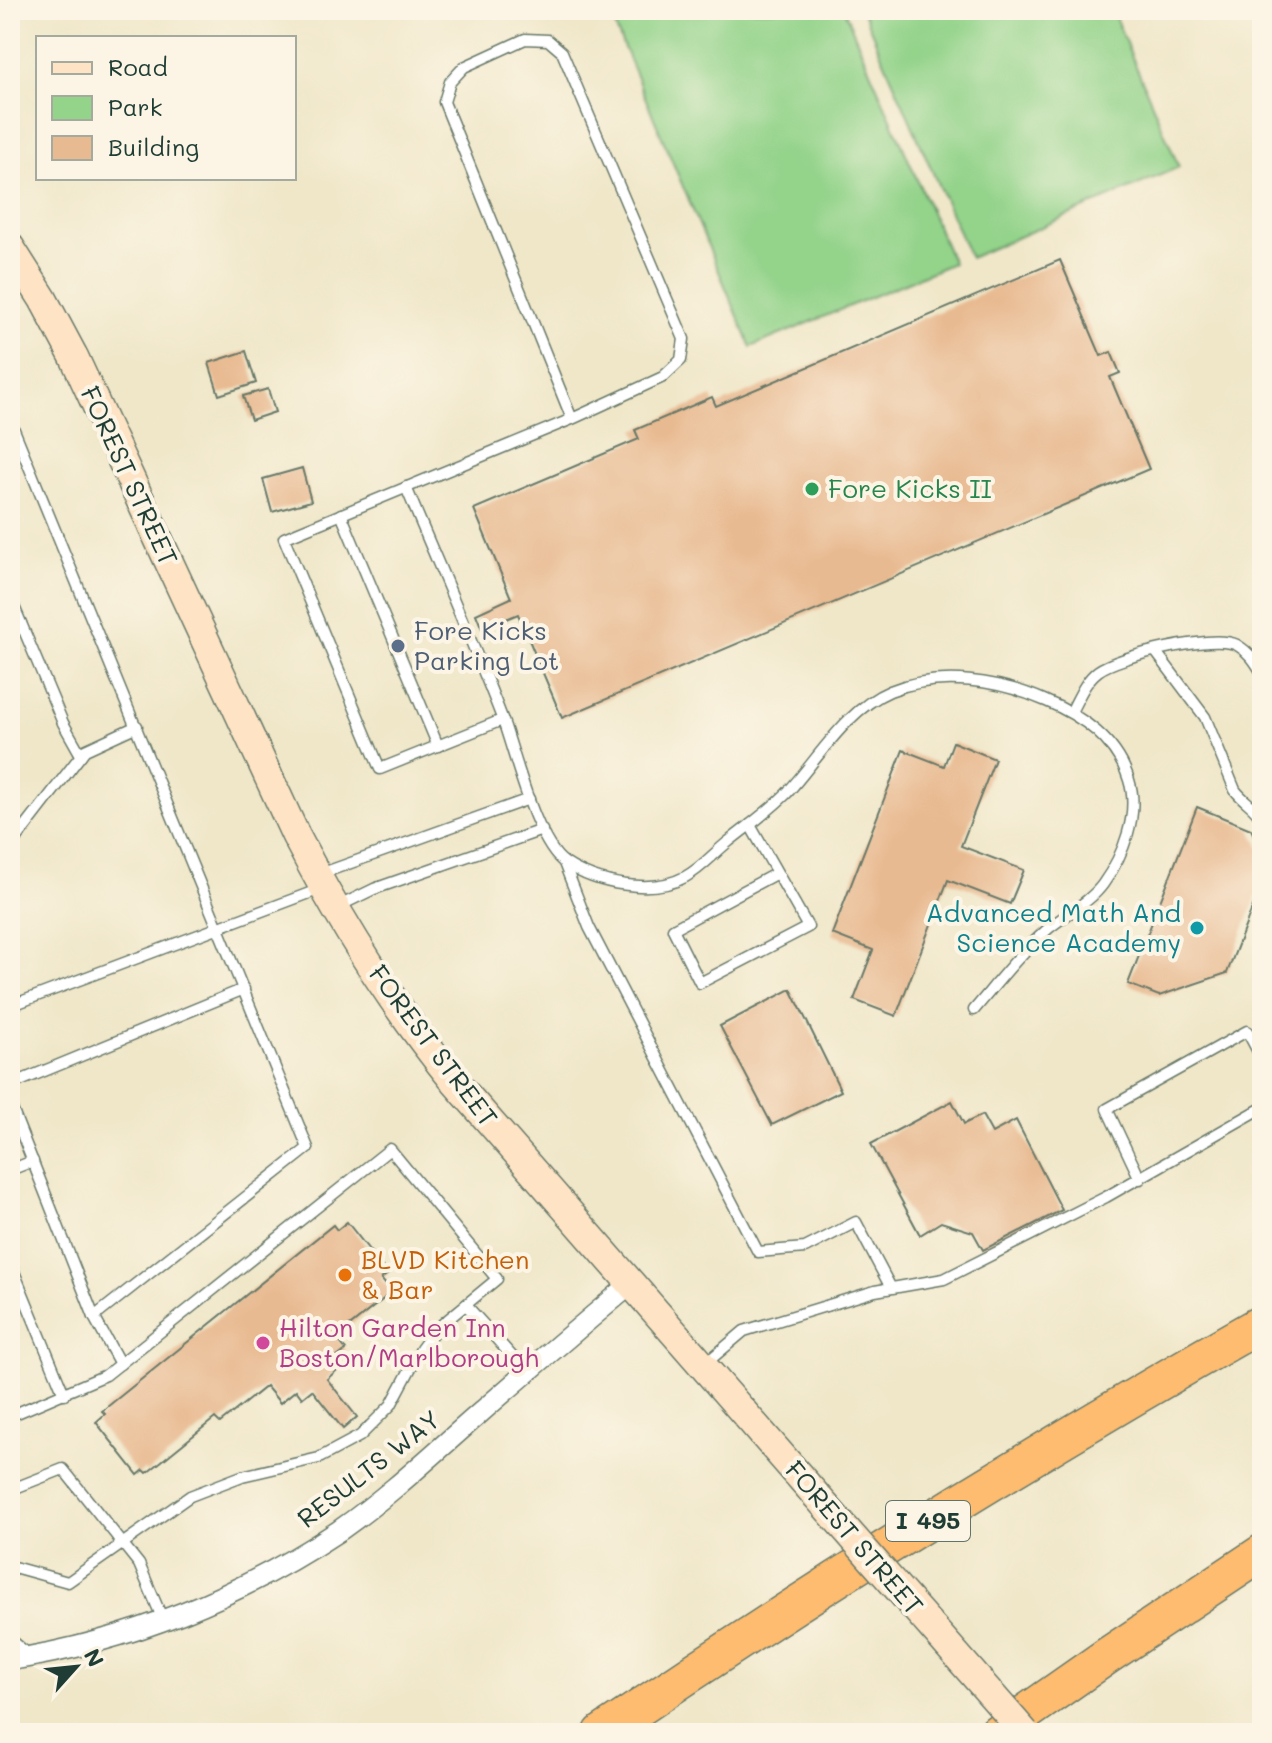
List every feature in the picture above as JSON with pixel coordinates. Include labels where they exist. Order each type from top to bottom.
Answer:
[{"type":"highway","name":"I 495","points":[[602,1733],[762,1625],[908,1533],[1262,1323]]},
{"type":"highway","points":[[997,1733],[1262,1553]]},
{"type":"main road","name":"FOREST STREET","points":[[10,247],[74,357],[325,890],[389,994],[437,1061],[1025,1733]]},
{"type":"street","name":"RESULTS WAY","points":[[20,1658],[104,1640],[163,1620],[252,1582],[342,1528],[396,1487],[632,1283]]},
{"type":"lane","points":[[502,720],[380,769],[284,538],[572,419],[663,377],[681,360],[684,339],[562,52],[548,40],[525,39],[464,67],[450,82],[444,102],[572,419]]},
{"type":"lane","points":[[10,420],[308,1148],[94,1317]]},
{"type":"lane","points":[[406,487],[502,720],[529,799],[550,848],[564,863],[589,927],[758,1252],[805,1248],[856,1222],[891,1288]]},
{"type":"lane","points":[[341,514],[438,746]]},
{"type":"lane","points":[[10,597],[63,723],[81,755]]},
{"type":"lane","points":[[10,638],[21,623]]},
{"type":"lane","points":[[1071,712],[1087,680],[1110,663],[1193,642],[1216,640],[1235,644],[1252,657],[1262,673]]},
{"type":"lane","points":[[1156,652],[1205,717],[1235,790],[1242,800],[1256,808],[1262,819]]},
{"type":"lane","points":[[564,863],[611,881],[650,887],[682,879],[701,867],[786,794],[824,746],[868,705],[890,692],[928,682],[972,680],[1012,688],[1071,712],[1092,725],[1126,771],[1131,784],[1133,811],[1111,872],[1097,891],[1038,939],[974,1010]]},
{"type":"lane","points":[[10,847],[90,746],[137,726]]},
{"type":"lane","points":[[10,1006],[325,890],[529,799]]},
{"type":"lane","points":[[750,825],[808,927],[700,983],[673,929],[777,873]]},
{"type":"lane","points":[[325,890],[374,889],[542,830]]},
{"type":"lane","points":[[1262,918],[1262,935]]},
{"type":"lane","points":[[10,1085],[244,989]]},
{"type":"lane","points":[[1140,1179],[1107,1109],[1247,1031],[1262,1059]]},
{"type":"lane","points":[[10,1104],[94,1317],[120,1364]]},
{"type":"lane","points":[[704,1365],[744,1331],[891,1288],[944,1279],[1140,1179],[1262,1108]]},
{"type":"lane","points":[[10,1416],[102,1377],[390,1149],[497,1279],[428,1340],[391,1405],[360,1436],[334,1452],[305,1463],[242,1476],[201,1491],[168,1510],[68,1582],[10,1566]]},
{"type":"lane","points":[[10,1170],[33,1161]]},
{"type":"lane","points":[[10,1262],[64,1394]]},
{"type":"lane","points":[[466,1305],[527,1373]]},
{"type":"lane","points":[[10,1490],[63,1469],[145,1573],[163,1620]]},
{"type":"lane","points":[[10,1639],[20,1658]]},
{"type":"green space","points":[[608,10],[844,10],[953,263],[751,347]]},
{"type":"green space","points":[[862,10],[1112,10],[1179,167],[970,258]]},
{"type":"building","name":"Fore Kicks II","points":[[1060,260],[1101,356],[1111,352],[1120,373],[1110,377],[1149,469],[562,718],[518,614],[482,629],[476,614],[511,598],[474,509],[639,439],[635,430],[712,397],[716,406]]},
{"type":"building","points":[[246,351],[256,383],[219,395],[209,363]]},
{"type":"building","points":[[268,389],[275,412],[251,420],[243,396]]},
{"type":"building","points":[[302,468],[311,501],[272,512],[263,479]]},
{"type":"building","points":[[953,742],[995,759],[961,846],[1024,870],[1010,904],[948,880],[896,1016],[854,1000],[873,950],[832,934],[903,750],[944,766]]},
{"type":"building","name":"Advanced Math And Science Academy","points":[[1197,807],[1251,829],[1262,853],[1262,883],[1227,973],[1159,996],[1128,984]]},
{"type":"building","points":[[791,989],[841,1091],[772,1125],[720,1026]]},
{"type":"building","points":[[952,1101],[964,1124],[982,1115],[992,1133],[1016,1120],[1062,1210],[983,1250],[973,1232],[941,1222],[920,1235],[871,1144]]},
{"type":"building","name":"Hilton Garden Inn Boston/Marlborough","points":[[347,1222],[388,1274],[381,1279],[392,1292],[336,1337],[346,1350],[331,1362],[337,1370],[327,1379],[357,1417],[343,1429],[312,1390],[302,1398],[296,1390],[280,1403],[266,1386],[220,1423],[215,1418],[147,1473],[144,1470],[138,1475],[96,1422],[105,1414],[102,1411],[333,1225],[337,1230]]},
{"type":"place","name":"Fore Kicks II","points":[[812,489]]},
{"type":"place","name":"Fore Kicks Parking Lot","points":[[398,646]]},
{"type":"place","name":"Advanced Math And Science Academy","points":[[1197,928]]},
{"type":"place","name":"BLVD Kitchen & Bar","points":[[345,1275]]},
{"type":"place","name":"Hilton Garden Inn Boston/Marlborough","points":[[263,1343]]}]
